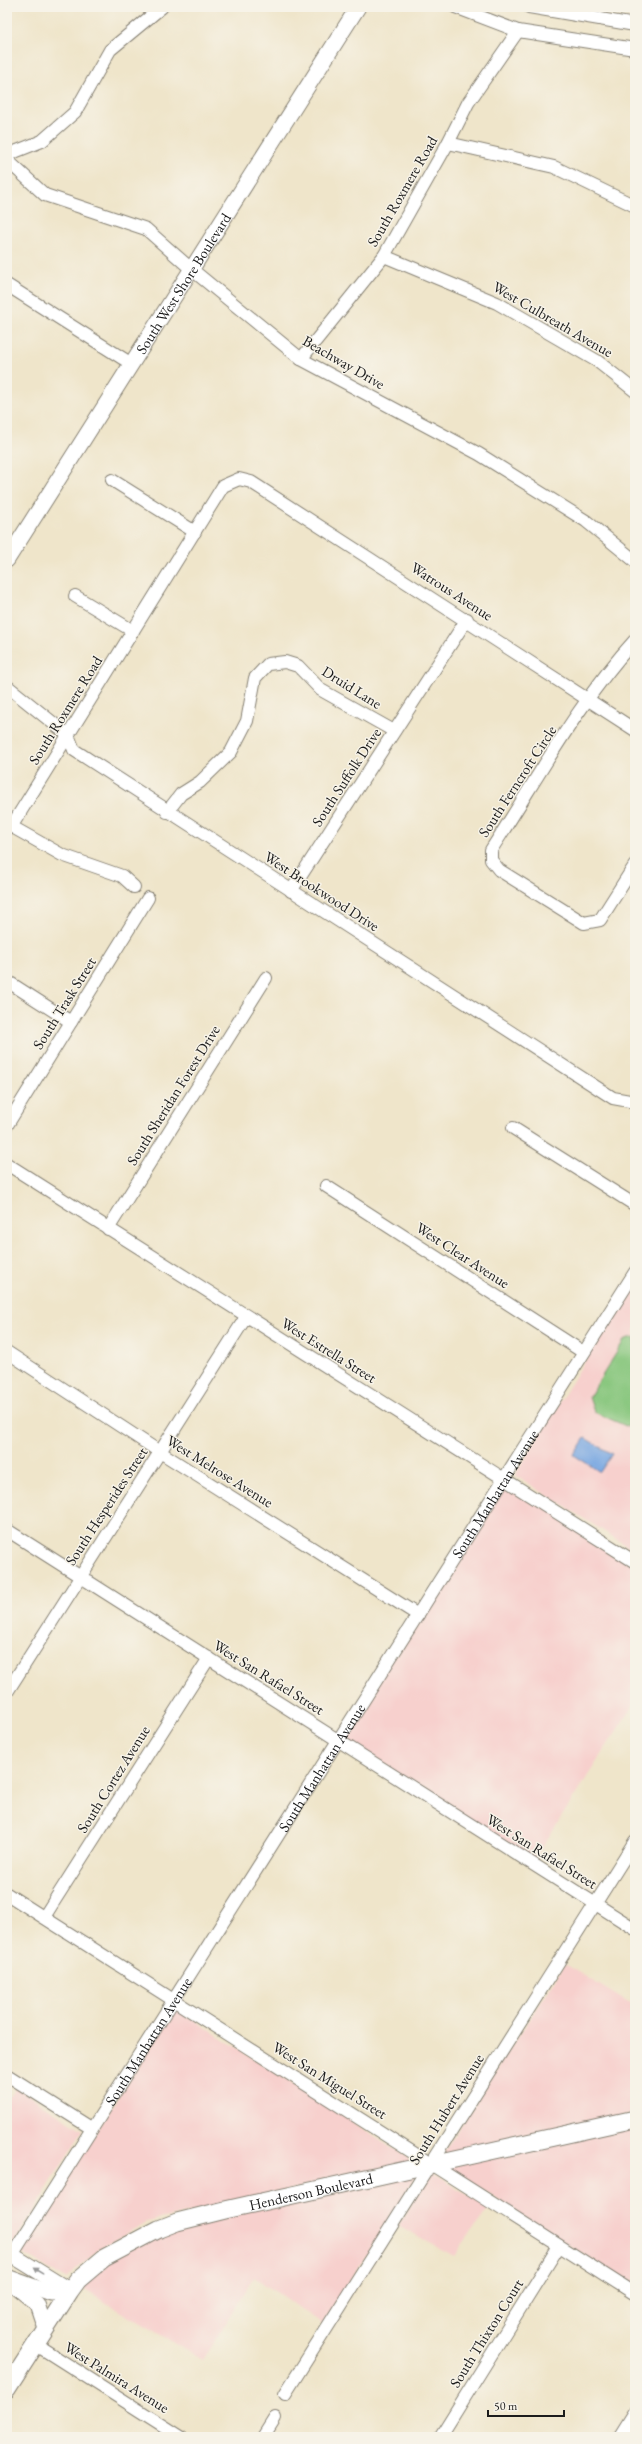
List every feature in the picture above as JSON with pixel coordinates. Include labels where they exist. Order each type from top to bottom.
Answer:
[{"type":"main road","name":"Henderson Boulevard","points":[[70,2291],[78,2280],[110,2254],[130,2243],[177,2222],[635,2118]]},
{"type":"main road","points":[[7,2390],[45,2328],[70,2291]]},
{"type":"street","points":[[7,155],[42,141],[75,112],[110,50],[162,7]]},
{"type":"street","name":"South West Shore Boulevard","points":[[7,560],[190,268],[358,7]]},
{"type":"street","points":[[455,7],[518,31],[635,49]]},
{"type":"street","points":[[529,7],[635,25]]},
{"type":"street","name":"South Roxmere Road","points":[[300,359],[384,256],[448,142],[468,103],[518,31]]},
{"type":"street","points":[[448,142],[554,167],[635,206]]},
{"type":"street","name":"Beachway Drive","points":[[7,160],[45,195],[146,229],[190,268],[300,359],[479,454],[586,521],[635,560]]},
{"type":"street","name":"West Culbreath Avenue","points":[[384,256],[497,303],[597,361],[635,391]]},
{"type":"street","points":[[7,285],[130,363]]},
{"type":"street","name":"South Roxmere Road","points":[[9,825],[68,735],[223,486],[239,479],[251,482]]},
{"type":"street","points":[[112,480],[195,532]]},
{"type":"street","name":"Watrous Avenue","points":[[251,482],[467,619],[635,730]]},
{"type":"street","points":[[75,596],[133,631]]},
{"type":"street","name":"South Suffolk Drive","points":[[291,891],[467,619]]},
{"type":"street","name":"South Ferncroft Circle","points":[[635,640],[617,660],[589,699],[491,850],[491,860],[499,870],[584,923],[600,920],[635,866]]},
{"type":"street","name":"Druid Lane","points":[[167,812],[181,794],[200,782],[231,752],[247,721],[255,678],[268,664],[285,662],[298,666],[322,690],[394,731]]},
{"type":"street","name":"West Brookwood Drive","points":[[7,686],[68,735],[74,750],[167,812],[613,1098],[635,1102]]},
{"type":"street","points":[[9,825],[62,855],[122,876],[134,887]]},
{"type":"street","name":"South Trask Street","points":[[7,1124],[148,898]]},
{"type":"street","name":"South Sheridan Forest Drive","points":[[108,1229],[266,978]]},
{"type":"street","points":[[7,981],[71,1022]]},
{"type":"street","points":[[513,1128],[635,1205]]},
{"type":"street","name":"West Estrella Street","points":[[7,1164],[246,1317],[506,1479],[635,1562]]},
{"type":"street","name":"West Clear Avenue","points":[[326,1186],[583,1352]]},
{"type":"street","name":"South Manhattan Avenue","points":[[8,2256],[418,1614],[506,1479],[583,1352],[635,1272]]},
{"type":"street","name":"South Hesperides Street","points":[[7,1692],[246,1317]]},
{"type":"street","name":"West Melrose Avenue","points":[[7,1352],[160,1452],[418,1614]]},
{"type":"street","name":"West San Rafael Street","points":[[7,1530],[635,1929]]},
{"type":"street","name":"South Cortez Avenue","points":[[44,1917],[209,1658]]},
{"type":"street","name":"South Hubert Avenue","points":[[286,2394],[635,1841]]},
{"type":"street","name":"West San Miguel Street","points":[[7,1894],[635,2294]]},
{"type":"street","points":[[7,2075],[91,2128]]},
{"type":"street","name":"South Thixton Court","points":[[440,2437],[559,2246]]},
{"type":"street","points":[[8,2256],[70,2291]]},
{"type":"street","points":[[7,2278],[51,2293],[70,2291]]},
{"type":"street","points":[[7,2278],[37,2304],[45,2328]]},
{"type":"street","name":"West Palmira Avenue","points":[[35,2344],[181,2437]]},
{"type":"street","points":[[620,2437],[635,2413]]},
{"type":"street","points":[[263,2437],[275,2418]]},
{"type":"shaded area","points":[[635,1279],[635,1551],[515,1475]]},
{"type":"shaded area","points":[[506,1479],[635,1562],[635,1702],[532,1863],[338,1739]]},
{"type":"shaded area","points":[[565,1964],[635,2007],[635,2113],[441,2156]]},
{"type":"shaded area","points":[[175,2008],[415,2162],[147,2222],[103,2246],[66,2279],[20,2252]]},
{"type":"shaded area","points":[[16,2087],[83,2130],[12,2246],[7,2243],[7,2101]]},
{"type":"shaded area","points":[[635,2124],[635,2287],[445,2167]]},
{"type":"shaded area","points":[[419,2172],[323,2324],[254,2277],[203,2360],[76,2285],[149,2232]]},
{"type":"shaded area","points":[[431,2172],[489,2208],[454,2256],[398,2225]]},
{"type":"green space","points":[[635,1337],[635,1430],[594,1412],[589,1397],[625,1339]]},
{"type":"water","points":[[585,1438],[612,1454],[600,1472],[574,1455]]}]
